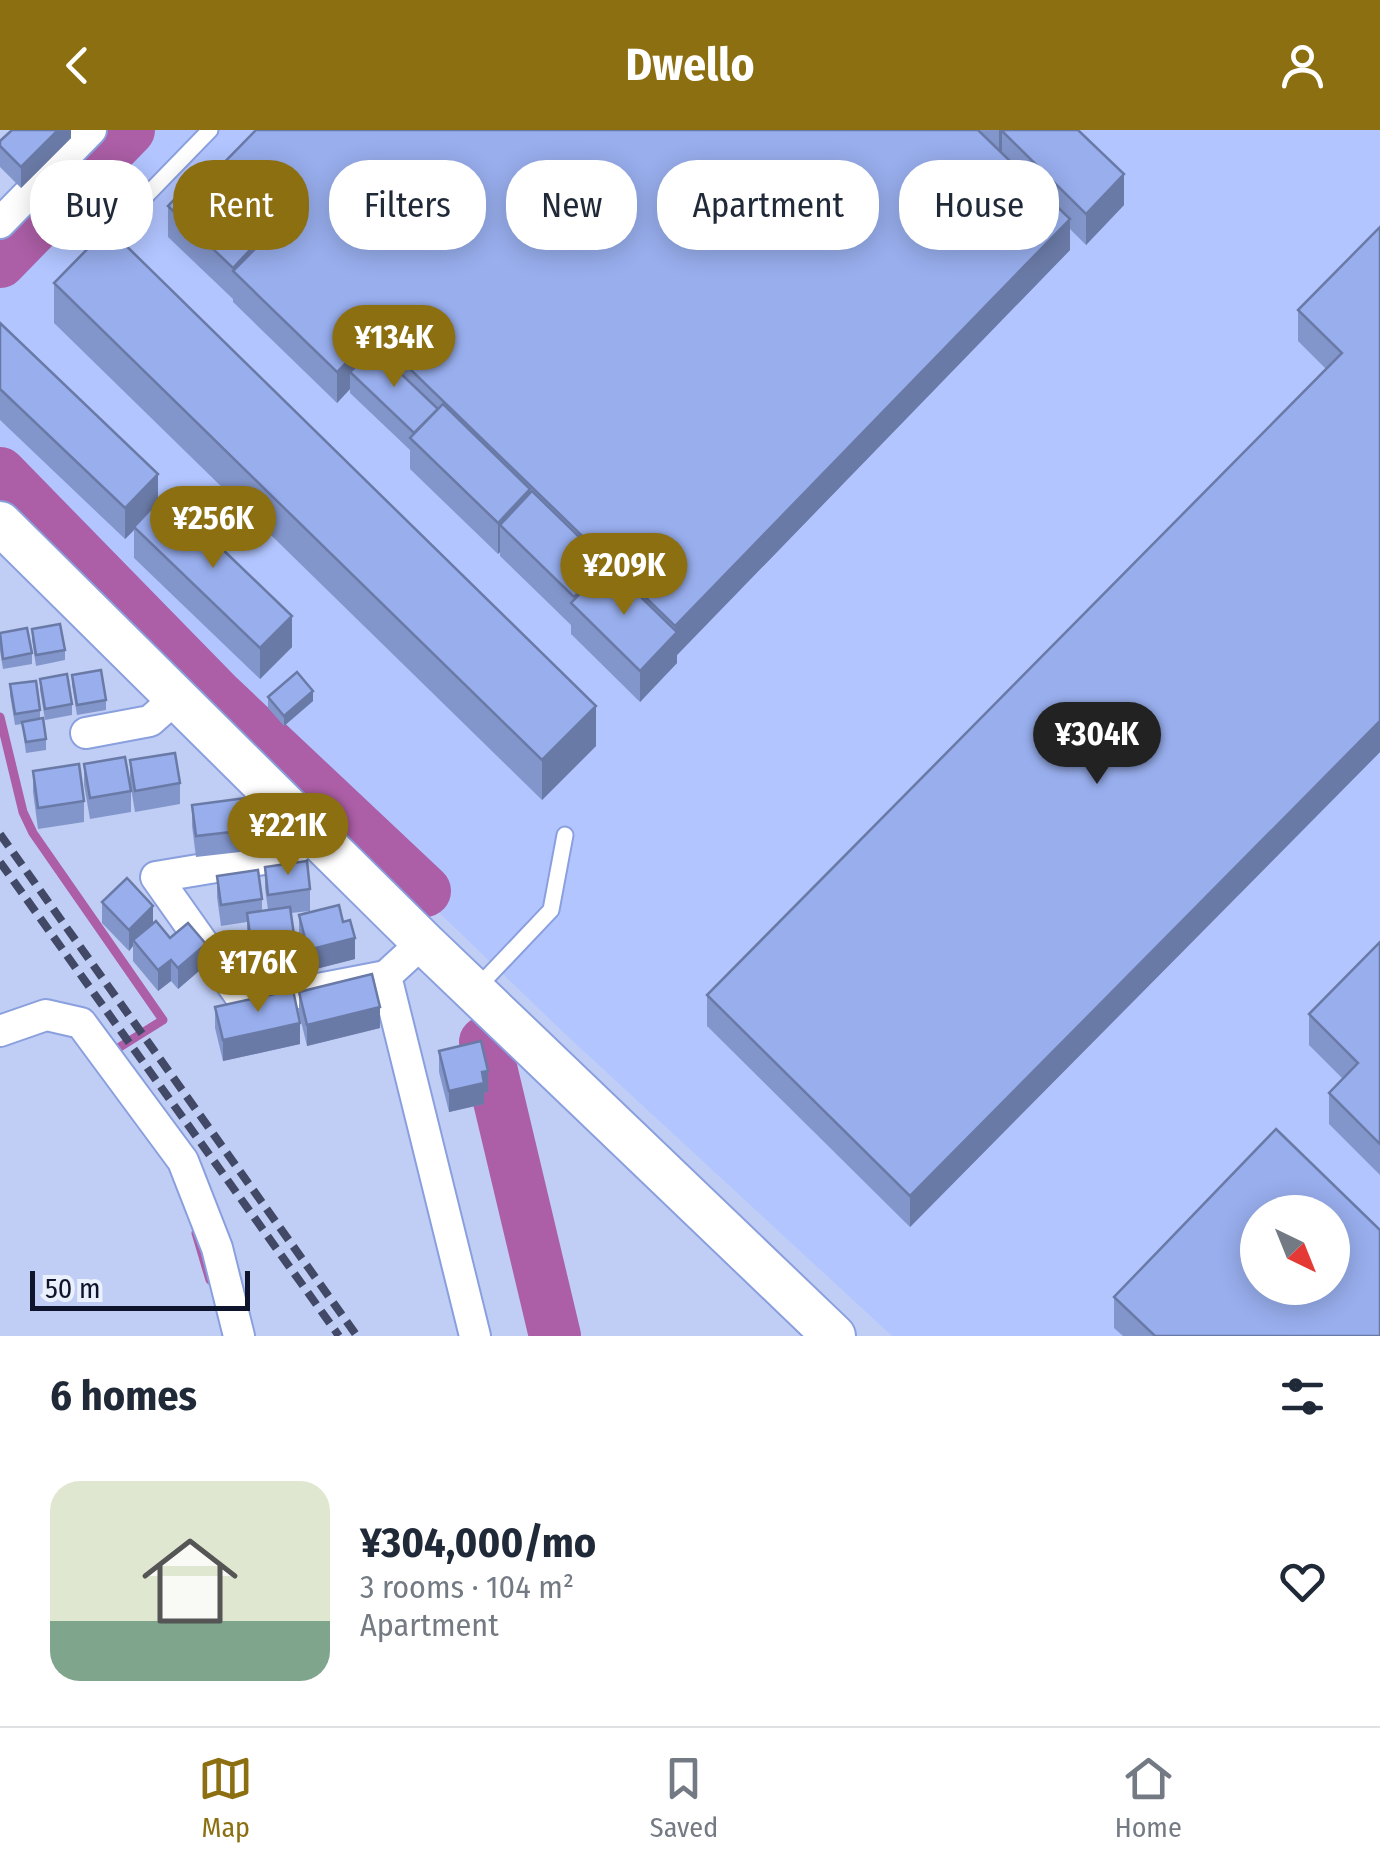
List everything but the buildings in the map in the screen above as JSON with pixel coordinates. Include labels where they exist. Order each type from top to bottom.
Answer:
[{"type":"street","points":[[0,223],[92,130]]},
{"type":"street","points":[[0,524],[423,942],[834,1336]]},
{"type":"street","points":[[86,732],[150,721],[176,698]]},
{"type":"street","points":[[313,834],[288,855],[156,877],[244,1003],[386,976],[423,942]]},
{"type":"street","points":[[386,976],[475,1336]]},
{"type":"street","points":[[0,1031],[46,1015],[81,1022],[184,1162],[217,1248],[239,1336]]},
{"type":"lane","points":[[153,189],[210,130]]},
{"type":"lane","points":[[474,991],[551,910],[566,834]]},
{"type":"shaded area","points":[[148,130],[1380,130],[1380,1336],[892,1336],[424,898],[431,889],[0,463],[0,282],[31,250],[153,250],[153,160],[119,160]]},
{"type":"waterway","points":[[0,262],[129,130]]},
{"type":"waterway","points":[[0,473],[217,695],[425,891]]},
{"type":"waterway","points":[[32,516],[37,510]]},
{"type":"waterway","points":[[0,717],[23,812],[33,833],[163,1020],[115,1050],[118,1053]]},
{"type":"waterway","points":[[485,1042],[555,1336]]},
{"type":"waterway","points":[[196,1233],[210,1280]]},
{"type":"railway","points":[[0,834],[357,1336]]},
{"type":"railway","points":[[0,862],[339,1336]]}]
